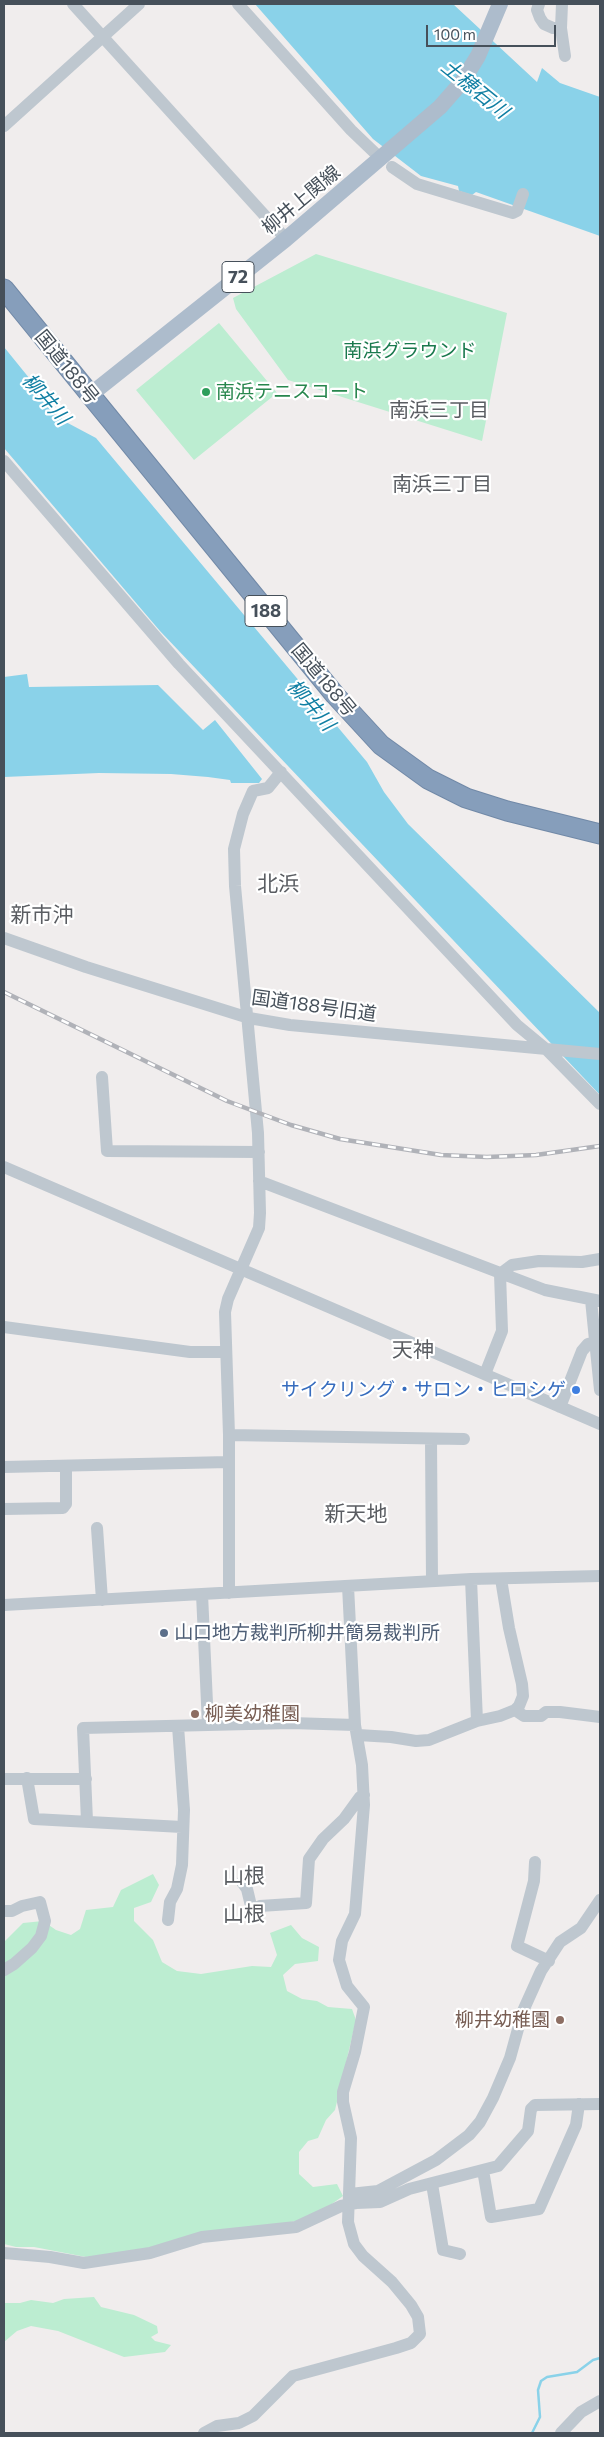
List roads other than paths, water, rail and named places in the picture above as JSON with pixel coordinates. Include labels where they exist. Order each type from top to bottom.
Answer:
[{"type":"highway","name":"国道188号","points":[[4,289],[328,687],[380,745],[428,779],[466,798],[501,809],[600,834]]},
{"type":"main road","name":"柳井上関線","points":[[90,395],[384,159],[440,107],[462,82],[478,56],[500,5]]},
{"type":"street","points":[[74,4],[286,239]]},
{"type":"street","points":[[4,126],[139,4]]},
{"type":"street","points":[[238,4],[351,130],[384,159],[417,184],[513,214],[517,210],[523,194]]},
{"type":"street","points":[[539,4],[537,10],[544,24],[553,28],[560,28]]},
{"type":"street","points":[[562,4],[560,28],[565,56]]},
{"type":"street","points":[[4,460],[179,664],[517,1025],[550,1049],[600,1104]]},
{"type":"street","points":[[229,1593],[228,1358],[226,1352],[225,1312],[259,1228],[259,1152],[249,1018],[234,866],[236,835],[253,791],[268,788],[281,772]]},
{"type":"street","name":"国道188号旧道","points":[[4,938],[86,967],[249,1018],[309,1027],[600,1054]]},
{"type":"street","points":[[102,1077],[107,1151],[259,1152]]},
{"type":"street","points":[[4,1167],[600,1424]]},
{"type":"street","points":[[259,1181],[545,1290],[595,1300],[595,1342],[600,1390]]},
{"type":"street","points":[[500,1274],[512,1265],[539,1261],[582,1262],[600,1259]]},
{"type":"street","points":[[484,1374],[502,1331],[500,1274]]},
{"type":"street","points":[[4,1327],[190,1352],[226,1352]]},
{"type":"street","points":[[560,1407],[582,1351],[588,1344],[595,1342]]},
{"type":"street","points":[[229,1435],[464,1439]]},
{"type":"street","points":[[431,1439],[432,1581]]},
{"type":"street","points":[[4,1467],[229,1462]]},
{"type":"street","points":[[4,1509],[63,1508],[66,1504],[66,1466]]},
{"type":"street","points":[[98,1528],[102,1600]]},
{"type":"street","points":[[4,1605],[471,1579],[600,1576]]},
{"type":"street","points":[[471,1579],[477,1721]]},
{"type":"street","points":[[87,1821],[83,1728],[291,1723],[356,1730],[416,1742],[443,1735],[477,1721],[515,1710],[522,1700],[522,1684],[509,1628],[501,1579]]},
{"type":"street","points":[[204,2433],[217,2426],[239,2423],[253,2416],[293,2376],[396,2348],[411,2343],[420,2334],[418,2317],[411,2306],[392,2282],[363,2256],[354,2244],[348,2222],[351,2138],[342,2092],[355,2052],[364,2007],[347,1986],[338,1960],[342,1940],[355,1914],[364,1795],[356,1730],[348,1586]]},
{"type":"street","points":[[202,1594],[208,1725]]},
{"type":"street","points":[[515,1710],[524,1716],[541,1716],[546,1712],[560,1712],[600,1717]]},
{"type":"street","points":[[168,1920],[170,1902],[181,1876],[184,1810],[178,1726]]},
{"type":"street","points":[[27,1778],[34,1819],[182,1827]]},
{"type":"street","points":[[4,1779],[86,1778]]},
{"type":"street","points":[[242,1882],[248,1889],[252,1910],[260,1906],[306,1903],[309,1859],[323,1839],[364,1795]]},
{"type":"street","points":[[535,1862],[534,1881],[517,1946],[549,1961]]},
{"type":"street","points":[[4,2253],[50,2256],[75,2263],[110,2260],[163,2250],[202,2237],[296,2227],[350,2199],[378,2191],[436,2160],[469,2135],[488,2110],[510,2058],[522,2011],[541,1971],[560,1942],[581,1928],[600,1900]]},
{"type":"street","points":[[4,1911],[12,1911],[22,1906],[40,1902],[45,1921],[41,1936],[32,1948],[4,1970]]},
{"type":"street","points":[[482,2170],[491,2217],[539,2208],[576,2125],[579,2104]]},
{"type":"street","points":[[350,2199],[380,2202],[409,2189],[482,2170],[503,2162],[528,2131],[531,2109],[535,2105],[600,2104]]},
{"type":"street","points":[[432,2184],[443,2250],[460,2254]]},
{"type":"street","points":[[560,2433],[581,2412],[600,2402]]},
{"type":"water","name":"土穂石川","points":[[255,4],[453,4],[537,82],[542,68],[560,83],[600,97],[600,236],[476,192],[472,195],[459,191],[458,186],[421,176],[373,139]]},
{"type":"water","name":"柳井川","points":[[4,347],[64,421],[96,438],[367,762],[384,792],[408,824],[600,1013],[600,1095],[160,631],[4,448]]},
{"type":"water","points":[[27,674],[29,687],[158,685],[203,730],[215,720],[262,779],[259,783],[231,783],[230,780],[171,774],[99,773],[4,777],[4,677]]},
{"type":"waterway","points":[[532,2433],[540,2417],[538,2390],[541,2381],[547,2377],[577,2372],[593,2360],[600,2358]]},
{"type":"railway","points":[[4,992],[227,1101],[291,1125],[340,1139],[441,1155],[487,1157],[536,1155],[600,1146]]},
{"type":"place","name":"南浜テニスコート","points":[[206,392]]},
{"type":"place","name":"サイクリング・サロン・ヒロシゲ","points":[[576,1390]]},
{"type":"place","name":"山口地方裁判所柳井簡易裁判所","points":[[164,1633]]},
{"type":"place","name":"柳美幼稚園","points":[[195,1714]]},
{"type":"place","name":"柳井幼稚園","points":[[560,2020]]},
{"type":"district","name":"南浜三丁目","points":[[439,410]]},
{"type":"district","name":"南浜三丁目","points":[[442,484]]},
{"type":"district","name":"北浜","points":[[278,884]]},
{"type":"district","name":"新市沖","points":[[42,915]]},
{"type":"district","name":"天神","points":[[413,1350]]},
{"type":"district","name":"新天地","points":[[356,1514]]},
{"type":"district","name":"山根","points":[[244,1876]]},
{"type":"district","name":"山根","points":[[244,1914]]},
{"type":"park label","name":"南浜グラウンド","points":[[410,351]]}]
